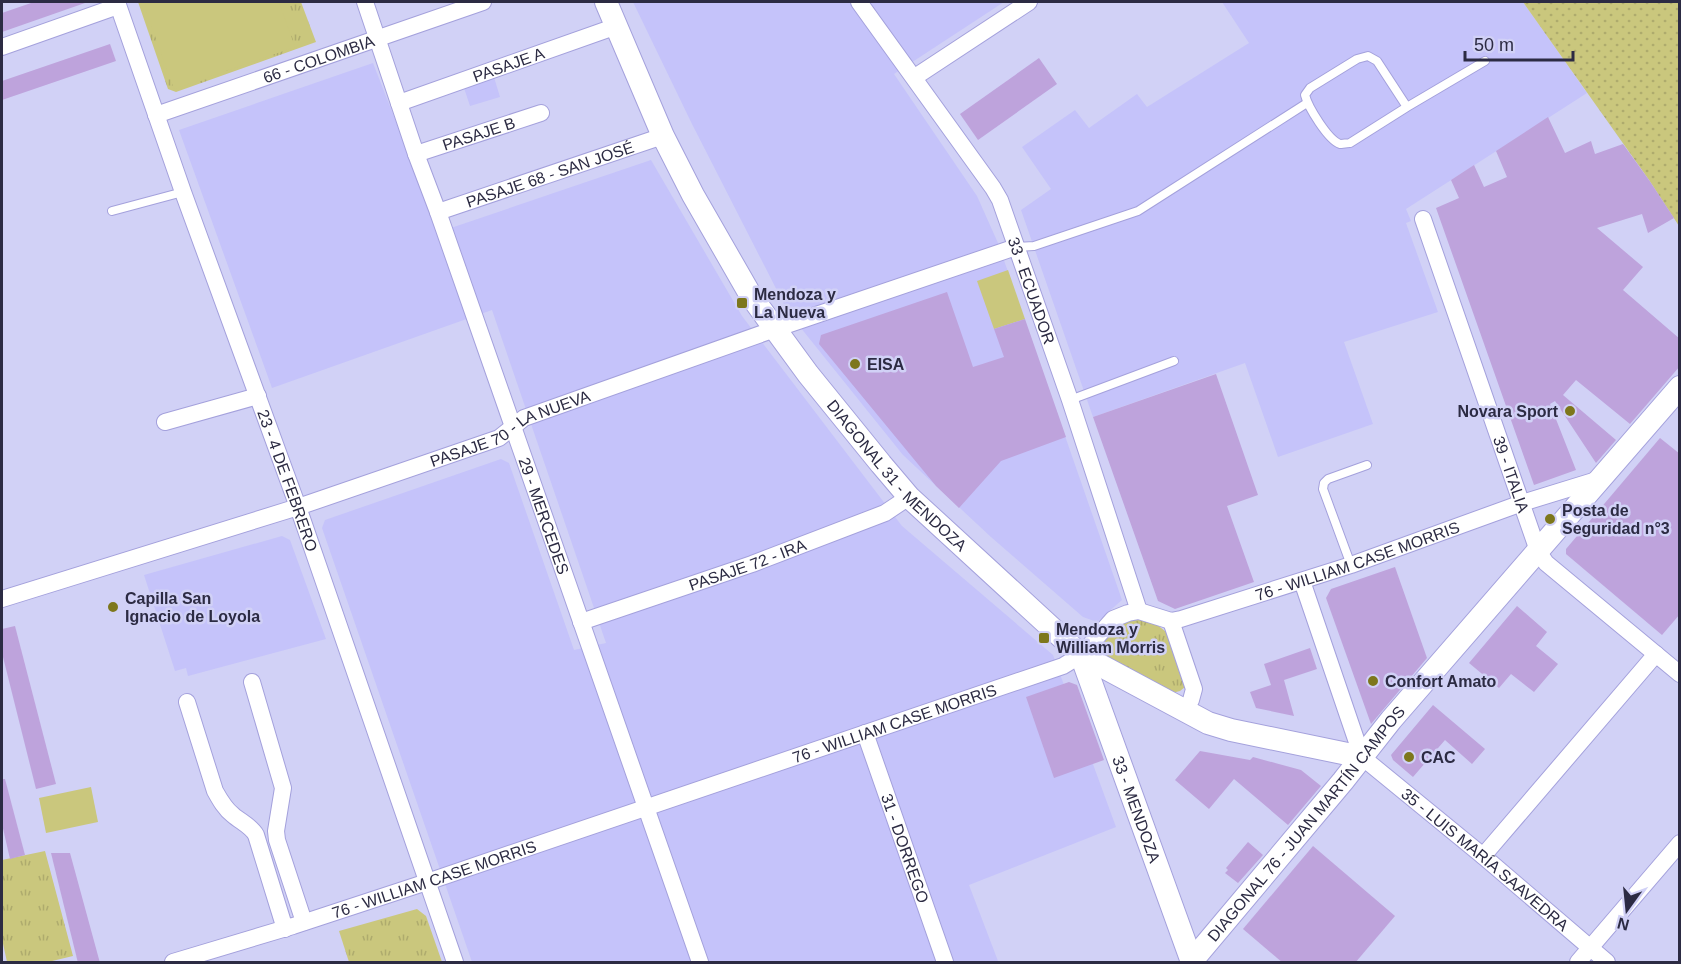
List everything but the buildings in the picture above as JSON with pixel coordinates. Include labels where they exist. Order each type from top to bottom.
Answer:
[{"type":"street","name":"29 - MERCEDES","points":[[365,2],[416,154],[700,963]]},
{"type":"street","name":"66 - COLOMBIA","points":[[156,114],[483,2]]},
{"type":"street","name":"DIAGONAL 31 - MENDOZA","points":[[606,2],[663,136],[751,296],[880,464],[909,497],[1081,655],[1221,728],[1362,757]]},
{"type":"street","name":"33 - ECUADOR","points":[[860,2],[1000,200],[1070,399],[1139,611]]},
{"type":"street","points":[[915,77],[1029,2]]},
{"type":"street","points":[[2,47],[118,4]]},
{"type":"street","name":"23 - 4 DE FEBRERO","points":[[118,4],[183,192],[298,507],[455,963]]},
{"type":"street","name":"PASAJE A","points":[[399,102],[617,26]]},
{"type":"street","name":"PASAJE B","points":[[416,154],[541,113]]},
{"type":"street","name":"PASAJE 68 - SAN JOSÉ","points":[[438,212],[663,136]]},
{"type":"street","name":"39 - ITALIA","points":[[1422,219],[1538,550],[1546,563],[1680,674]]},
{"type":"street","name":"PASAJE 70 - LA NUEVA","points":[[2,599],[298,507],[499,438],[524,418],[1016,247]]},
{"type":"street","name":"DIAGONAL 76 - JUAN MARTÍN CAMPOS","points":[[1192,962],[1391,720],[1680,387]]},
{"type":"street","points":[[165,422],[258,396]]},
{"type":"street","name":"76 - WILLIAM CASE MORRIS","points":[[1171,621],[1351,566],[1522,503],[1601,479]]},
{"type":"street","name":"PASAJE 72 - IRA","points":[[581,622],[774,555],[885,513],[909,497]]},
{"type":"street","points":[[1302,581],[1362,757]]},
{"type":"street","points":[[1139,611],[1171,621],[1194,689],[1185,711]]},
{"type":"street","name":"76 - WILLIAM CASE MORRIS","points":[[177,962],[285,929],[646,809],[1064,666],[1081,655],[1113,619],[1139,611]]},
{"type":"street","points":[[1483,856],[1656,654]]},
{"type":"street","name":"33 - MENDOZA","points":[[1081,655],[1192,962]]},
{"type":"street","points":[[252,682],[283,788],[276,831],[277,840],[304,922]]},
{"type":"street","points":[[187,702],[215,791],[232,814],[252,829],[256,835],[285,929]]},
{"type":"street","name":"31 - DORREGO","points":[[865,733],[945,963]]},
{"type":"street","name":"35 - LUIS MARÍA SAAVEDRA","points":[[1362,757],[1483,856],[1607,963]]},
{"type":"street","points":[[1578,963],[1680,843]]},
{"type":"lane","points":[[1407,107],[1377,61],[1368,56],[1358,59],[1310,88],[1305,95],[1307,103],[1331,139],[1340,144],[1350,143],[1485,61]]},
{"type":"lane","points":[[1016,247],[1034,246],[1138,211],[1307,103]]},
{"type":"lane","points":[[112,211],[183,192]]},
{"type":"lane","points":[[1070,399],[1174,361]]},
{"type":"lane","points":[[1351,566],[1323,489],[1328,479],[1367,465]]},
{"type":"shaded area","points":[[633,2],[1004,2],[894,74],[977,196],[998,243],[1122,600],[1097,622],[1083,617],[991,537],[903,455],[788,312]]},
{"type":"shaded area","points":[[1222,2],[1523,2],[1587,93],[1406,209],[1411,221],[1406,223],[1438,312],[1344,342],[1373,424],[1278,457],[1245,363],[1093,417],[1021,210],[1051,189],[1022,147],[1075,110],[1089,128],[1137,94],[1147,107],[1249,43]]},
{"type":"shaded area","points":[[373,63],[439,232],[651,160],[742,316],[902,526],[1053,655],[1116,827],[969,885],[998,961],[472,962],[322,528],[325,520],[501,459],[509,463],[574,650],[606,643],[492,310],[272,388],[179,130]]},
{"type":"shaded area","points":[[493,74],[500,97],[470,106],[463,85]]},
{"type":"shaded area","points":[[282,536],[290,540],[326,639],[188,676],[186,668],[175,671],[144,575]]},
{"type":"green space","points":[[138,2],[301,2],[316,42],[176,92],[168,89]]},
{"type":"green space","points":[[155,2],[279,2],[295,47],[174,89],[144,5]]},
{"type":"green space","points":[[1523,2],[1679,2],[1679,226],[1649,180]]},
{"type":"green space","points":[[1008,270],[1025,319],[994,329],[977,281]]},
{"type":"green space","points":[[1136,619],[1151,620],[1170,635],[1185,687],[1180,691],[1172,693],[1106,656],[1103,648],[1105,635],[1115,627]]},
{"type":"green space","points":[[91,787],[98,822],[46,833],[39,798]]},
{"type":"green space","points":[[45,851],[73,956],[48,962],[7,962],[2,939],[2,860]]},
{"type":"green space","points":[[417,909],[426,916],[442,962],[349,962],[339,931]]},
{"type":"place","name":"Mendoza y La Nueva","points":[[742,303]]},
{"type":"place","name":"EISA","points":[[855,364]]},
{"type":"place","name":"Novara Sport","points":[[1570,411]]},
{"type":"place","name":"Posta de Seguridad n°3","points":[[1550,519]]},
{"type":"place","name":"Capilla San Ignacio de Loyola","points":[[113,607]]},
{"type":"place","name":"Mendoza y William Morris","points":[[1044,638]]},
{"type":"place","name":"Confort Amato","points":[[1373,681]]},
{"type":"place","name":"CAC","points":[[1409,757]]}]
